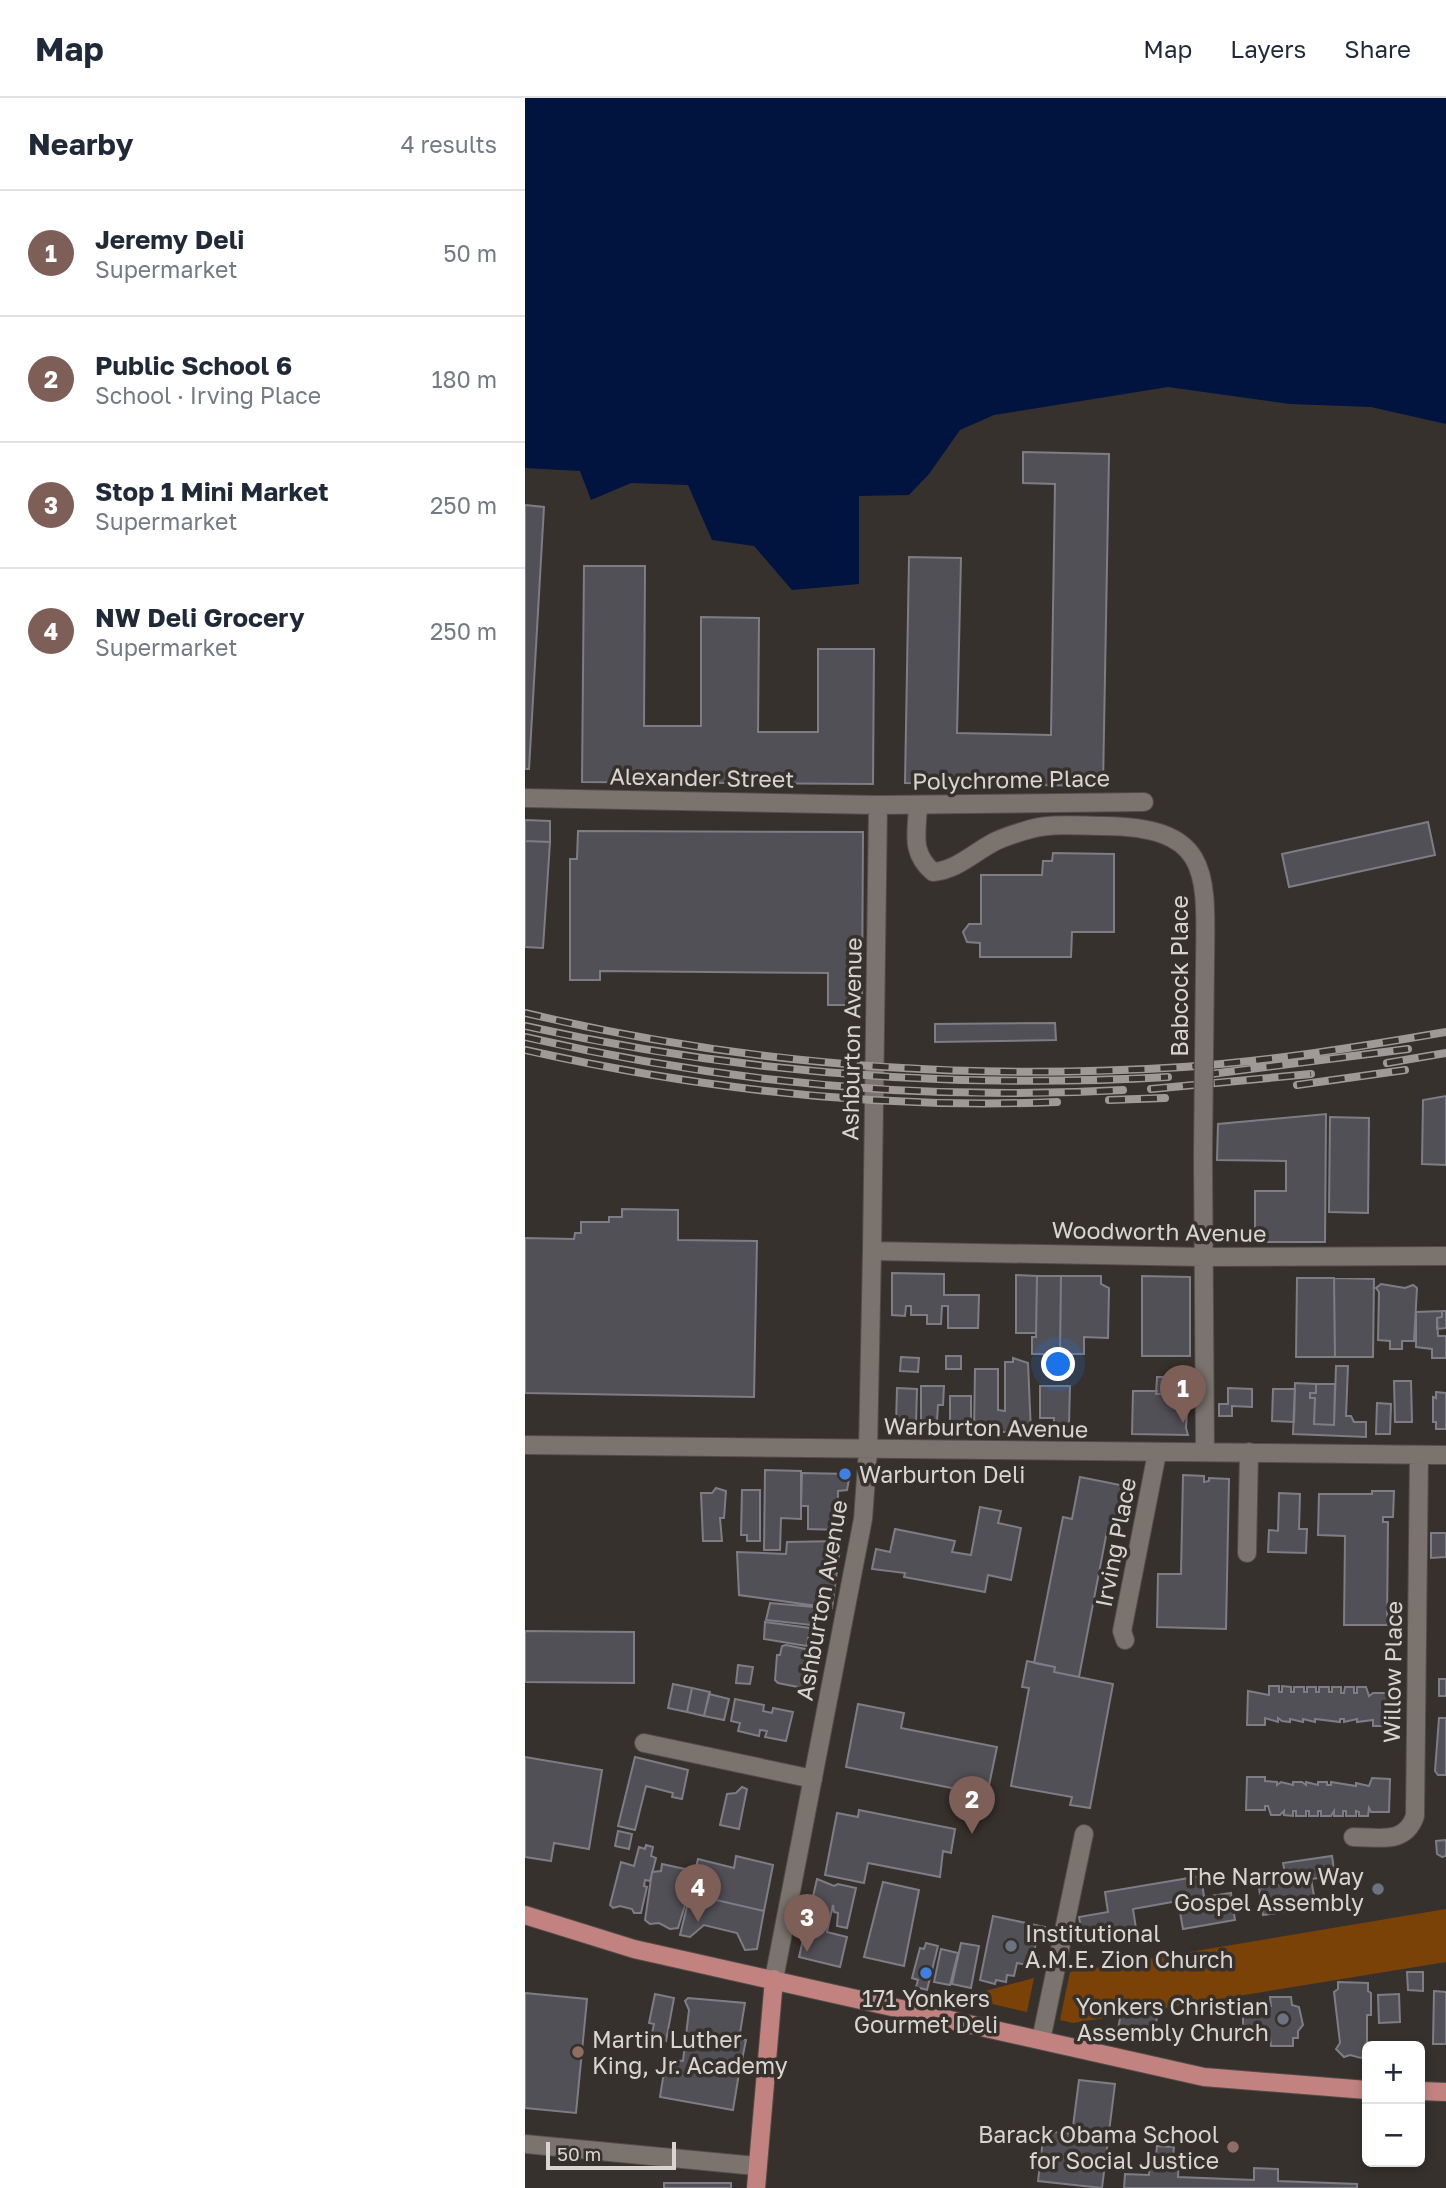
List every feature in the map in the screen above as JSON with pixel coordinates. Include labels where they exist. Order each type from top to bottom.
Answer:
[{"type":"main road","points":[[525,1915],[621,1945],[1205,2077],[1362,2090]]},
{"type":"main road","name":"Ashburton Avenue","points":[[756,2188],[774,1979]]},
{"type":"main road","points":[[1425,2091],[1446,2092]]},
{"type":"street","name":"Alexander Street","points":[[525,798],[879,806]]},
{"type":"street","name":"Polychrome Place","points":[[879,806],[1144,802]]},
{"type":"street","points":[[1051,803],[1051,826]]},
{"type":"street","name":"Babcock Place","points":[[918,805],[914,846],[921,862],[933,872],[949,871],[996,841],[1029,829],[1051,826],[1141,827],[1167,833],[1178,839],[1192,855],[1202,874],[1206,895],[1203,1155],[1205,1452]]},
{"type":"street","name":"Ashburton Avenue","points":[[774,1979],[857,1552],[868,1450],[879,806]]},
{"type":"street","name":"Woodworth Avenue","points":[[873,1251],[1203,1257],[1446,1256]]},
{"type":"street","name":"Warburton Avenue","points":[[525,1445],[1446,1455]]},
{"type":"street","points":[[1247,1553],[1249,1452]]},
{"type":"street","name":"Irving Place","points":[[1125,1640],[1122,1631],[1157,1453]]},
{"type":"street","name":"Willow Place","points":[[1353,1837],[1401,1836],[1410,1829],[1415,1816],[1419,1455]]},
{"type":"street","points":[[645,1744],[813,1779]]},
{"type":"street","points":[[1041,2040],[1084,1834]]},
{"type":"street","points":[[525,2144],[756,2166]]},
{"type":"shaded area","points":[[1446,1909],[1446,1962],[1073,2023],[1060,2020],[1070,1972]]},
{"type":"shaded area","points":[[1034,1978],[1027,2012],[962,1997]]},
{"type":"water","points":[[525,98],[1446,98],[1446,424],[1371,407],[1290,404],[1168,387],[994,415],[960,430],[929,474],[909,495],[859,496],[859,584],[792,590],[754,546],[712,540],[688,485],[631,483],[591,500],[580,471],[525,468]]},
{"type":"building","points":[[1023,452],[1109,454],[1103,786],[905,783],[909,557],[961,558],[957,733],[1051,735],[1055,484],[1023,483]]},
{"type":"building","points":[[525,505],[544,507],[529,769],[525,769]]},
{"type":"building","points":[[584,566],[645,566],[644,726],[701,726],[701,617],[759,618],[758,732],[818,732],[818,649],[874,649],[873,784],[582,782]]},
{"type":"building","points":[[525,820],[550,821],[550,842],[525,841]]},
{"type":"building","points":[[1428,822],[1435,855],[1289,887],[1282,854]]},
{"type":"building","points":[[578,831],[863,832],[862,1005],[828,1005],[828,973],[600,971],[600,980],[570,980],[570,859],[577,859]]},
{"type":"building","points":[[525,841],[550,842],[543,948],[525,947]]},
{"type":"building","points":[[1053,853],[1114,854],[1114,932],[1072,932],[1071,957],[980,957],[980,943],[967,942],[963,932],[969,924],[981,924],[981,875],[1042,875],[1043,861],[1052,861]]},
{"type":"building","points":[[1055,1023],[1056,1040],[935,1042],[935,1024]]},
{"type":"building","points":[[1446,1096],[1446,1165],[1422,1164],[1423,1100]]},
{"type":"building","points":[[1326,1114],[1325,1242],[1255,1242],[1255,1191],[1286,1191],[1286,1161],[1217,1160],[1218,1124]]},
{"type":"building","points":[[1330,1117],[1369,1118],[1368,1213],[1329,1212]]},
{"type":"building","points":[[622,1209],[678,1210],[678,1240],[757,1241],[754,1397],[525,1393],[525,1238],[574,1239],[575,1233],[581,1233],[581,1222],[609,1222],[609,1217],[622,1217]]},
{"type":"building","points":[[892,1273],[944,1274],[944,1295],[979,1295],[978,1328],[948,1328],[948,1306],[942,1306],[941,1324],[927,1324],[927,1315],[911,1315],[911,1306],[906,1306],[905,1316],[892,1315]]},
{"type":"building","points":[[1016,1275],[1037,1276],[1036,1333],[1016,1333]]},
{"type":"building","points":[[1037,1276],[1061,1276],[1060,1354],[1032,1354],[1032,1337],[1036,1337]]},
{"type":"building","points":[[1061,1276],[1101,1276],[1101,1284],[1109,1288],[1108,1338],[1084,1337],[1084,1354],[1060,1354]]},
{"type":"building","points":[[1142,1276],[1190,1277],[1190,1356],[1142,1356]]},
{"type":"building","points":[[1297,1278],[1334,1278],[1335,1357],[1296,1357]]},
{"type":"building","points":[[1334,1278],[1374,1279],[1373,1357],[1335,1357]]},
{"type":"building","points":[[1381,1284],[1405,1288],[1413,1285],[1417,1288],[1414,1341],[1402,1341],[1402,1349],[1390,1349],[1390,1341],[1378,1340],[1379,1292],[1376,1288]]},
{"type":"building","points":[[1442,1311],[1446,1311],[1446,1328],[1437,1329],[1437,1318],[1442,1317]]},
{"type":"building","points":[[1442,1311],[1442,1317],[1437,1318],[1438,1336],[1446,1336],[1446,1358],[1432,1358],[1432,1349],[1416,1347],[1416,1312]]},
{"type":"building","points":[[946,1356],[961,1356],[961,1369],[946,1369]]},
{"type":"building","points":[[901,1357],[919,1358],[918,1372],[900,1371]]},
{"type":"building","points":[[1013,1358],[1028,1363],[1031,1432],[974,1432],[975,1369],[998,1369],[998,1410],[1005,1411],[1005,1362],[1013,1362]]},
{"type":"building","points":[[1336,1366],[1348,1366],[1346,1416],[1351,1416],[1354,1422],[1366,1422],[1366,1437],[1293,1434],[1295,1383],[1316,1384],[1316,1393],[1310,1393],[1310,1398],[1315,1398],[1314,1424],[1334,1425]]},
{"type":"building","points":[[1157,1377],[1188,1377],[1188,1393],[1156,1394]]},
{"type":"building","points":[[1394,1381],[1411,1381],[1412,1422],[1395,1422]]},
{"type":"building","points":[[1316,1384],[1335,1384],[1334,1425],[1314,1424],[1315,1398],[1310,1398],[1310,1393],[1316,1393]]},
{"type":"building","points":[[921,1386],[944,1386],[943,1405],[938,1405],[937,1421],[921,1421]]},
{"type":"building","points":[[1040,1386],[1070,1386],[1069,1425],[1054,1425],[1054,1418],[1040,1418]]},
{"type":"building","points":[[897,1388],[917,1389],[916,1424],[896,1424]]},
{"type":"building","points":[[1228,1388],[1252,1389],[1252,1407],[1232,1406],[1232,1416],[1219,1416],[1219,1404],[1228,1404]]},
{"type":"building","points":[[1273,1389],[1295,1389],[1294,1422],[1272,1421]]},
{"type":"building","points":[[1133,1391],[1157,1391],[1156,1394],[1188,1393],[1188,1435],[1132,1434]]},
{"type":"building","points":[[1436,1392],[1446,1393],[1446,1429],[1436,1429],[1436,1422],[1433,1422],[1433,1397],[1436,1398]]},
{"type":"building","points":[[950,1396],[971,1396],[971,1424],[950,1423]]},
{"type":"building","points":[[1377,1403],[1391,1404],[1390,1434],[1376,1434]]},
{"type":"building","points":[[765,1470],[801,1471],[801,1519],[781,1518],[780,1550],[764,1550]]},
{"type":"building","points":[[802,1473],[850,1474],[847,1490],[838,1491],[838,1514],[843,1514],[841,1530],[808,1529],[808,1506],[801,1506]]},
{"type":"building","points":[[1183,1475],[1204,1476],[1204,1482],[1209,1481],[1209,1478],[1229,1479],[1226,1629],[1157,1627],[1158,1574],[1181,1574]]},
{"type":"building","points":[[1080,1477],[1125,1486],[1116,1533],[1107,1531],[1079,1677],[1054,1672],[1055,1667],[1034,1663],[1063,1517],[1072,1519]]},
{"type":"building","points":[[716,1488],[726,1491],[724,1518],[720,1518],[722,1541],[703,1541],[701,1493],[712,1493]]},
{"type":"building","points":[[742,1490],[760,1490],[760,1541],[747,1541],[747,1535],[741,1535]]},
{"type":"building","points":[[1372,1491],[1394,1491],[1393,1517],[1383,1517],[1383,1522],[1388,1522],[1387,1625],[1344,1625],[1345,1536],[1318,1535],[1319,1494],[1372,1494]]},
{"type":"building","points":[[1279,1493],[1300,1494],[1299,1529],[1307,1529],[1306,1553],[1268,1552],[1269,1530],[1278,1531]]},
{"type":"building","points":[[980,1507],[1001,1511],[998,1523],[1021,1528],[1011,1580],[988,1575],[985,1592],[904,1577],[905,1573],[872,1569],[876,1549],[890,1552],[895,1529],[955,1541],[952,1552],[971,1555]]},
{"type":"building","points":[[1431,1533],[1446,1533],[1446,1557],[1431,1558]]},
{"type":"building","points":[[841,1541],[832,1608],[739,1595],[737,1552],[786,1554],[787,1542]]},
{"type":"building","points":[[770,1603],[814,1607],[815,1616],[811,1619],[811,1625],[766,1620]]},
{"type":"building","points":[[765,1622],[810,1628],[812,1637],[808,1638],[807,1646],[764,1639]]},
{"type":"building","points":[[525,1631],[634,1632],[634,1683],[525,1682]]},
{"type":"building","points":[[782,1646],[815,1651],[817,1655],[808,1689],[778,1683],[775,1680],[777,1655],[780,1655]]},
{"type":"building","points":[[1027,1661],[1055,1667],[1054,1672],[1113,1684],[1090,1808],[1070,1805],[1072,1797],[1011,1786],[1029,1688],[1022,1687]]},
{"type":"building","points":[[738,1665],[753,1667],[750,1684],[736,1683]]},
{"type":"building","points":[[1439,1679],[1446,1679],[1446,1696],[1439,1696]]},
{"type":"building","points":[[673,1684],[692,1688],[687,1712],[668,1708]]},
{"type":"building","points":[[1269,1686],[1279,1686],[1279,1692],[1282,1692],[1282,1686],[1291,1687],[1291,1692],[1294,1692],[1294,1687],[1304,1687],[1304,1692],[1307,1692],[1307,1687],[1316,1687],[1316,1692],[1319,1692],[1319,1687],[1329,1687],[1329,1692],[1332,1692],[1332,1687],[1341,1687],[1341,1693],[1344,1693],[1345,1687],[1354,1687],[1354,1693],[1357,1693],[1357,1687],[1366,1687],[1369,1696],[1373,1693],[1390,1693],[1390,1726],[1373,1726],[1373,1720],[1344,1722],[1344,1719],[1340,1719],[1340,1722],[1315,1719],[1315,1722],[1303,1719],[1303,1722],[1290,1719],[1290,1722],[1278,1718],[1278,1722],[1265,1718],[1265,1725],[1247,1725],[1248,1691],[1269,1695]]},
{"type":"building","points":[[692,1688],[710,1692],[704,1716],[687,1712]]},
{"type":"building","points":[[709,1694],[729,1699],[724,1720],[704,1716]]},
{"type":"building","points":[[735,1699],[764,1705],[763,1711],[772,1713],[773,1708],[793,1712],[786,1741],[765,1737],[767,1731],[760,1730],[759,1736],[738,1731],[740,1723],[731,1721]]},
{"type":"building","points":[[858,1704],[904,1713],[901,1728],[997,1747],[987,1795],[846,1767]]},
{"type":"building","points":[[1439,1718],[1446,1718],[1446,1775],[1438,1775],[1435,1771]]},
{"type":"building","points":[[525,1757],[602,1770],[589,1849],[554,1843],[551,1861],[525,1857]]},
{"type":"building","points":[[635,1757],[688,1770],[682,1799],[672,1797],[673,1793],[646,1786],[635,1830],[618,1826]]},
{"type":"building","points":[[1247,1777],[1265,1777],[1265,1781],[1277,1782],[1277,1785],[1281,1782],[1318,1785],[1318,1782],[1327,1782],[1327,1785],[1331,1785],[1331,1782],[1369,1786],[1372,1778],[1390,1779],[1389,1812],[1371,1812],[1369,1808],[1368,1816],[1359,1816],[1356,1811],[1356,1816],[1346,1816],[1346,1811],[1343,1811],[1343,1816],[1334,1816],[1334,1811],[1331,1816],[1321,1816],[1321,1811],[1318,1811],[1318,1816],[1309,1816],[1309,1811],[1306,1811],[1306,1816],[1296,1816],[1296,1811],[1293,1811],[1293,1816],[1284,1815],[1284,1811],[1280,1815],[1271,1815],[1268,1806],[1265,1806],[1265,1810],[1246,1810]]},
{"type":"building","points":[[742,1787],[747,1789],[739,1829],[720,1825],[727,1794],[736,1793]]},
{"type":"building","points":[[859,1810],[955,1829],[951,1853],[943,1851],[940,1877],[868,1863],[864,1883],[825,1875],[837,1813],[858,1817]]},
{"type":"building","points":[[618,1831],[632,1834],[629,1849],[615,1846]]},
{"type":"building","points":[[1446,1840],[1446,1856],[1442,1857],[1437,1854],[1436,1841]]},
{"type":"building","points":[[646,1845],[653,1847],[651,1856],[656,1858],[650,1881],[645,1880],[644,1886],[647,1887],[641,1913],[634,1913],[632,1909],[620,1906],[613,1908],[610,1905],[621,1862],[634,1866],[639,1847],[645,1849]]},
{"type":"building","points":[[736,1856],[773,1865],[764,1911],[690,1894],[698,1859],[734,1868]]},
{"type":"building","points":[[1332,1856],[1335,1876],[1311,1879],[1316,1907],[1263,1915],[1259,1888],[1287,1883],[1283,1863]]},
{"type":"building","points":[[662,1864],[690,1870],[688,1878],[692,1882],[678,1928],[670,1929],[645,1920],[652,1872],[661,1871]]},
{"type":"building","points":[[1201,1876],[1204,1897],[1231,1893],[1235,1920],[1183,1929],[1178,1901],[1133,1909],[1137,1935],[1084,1944],[1079,1917],[1108,1912],[1105,1892]]},
{"type":"building","points":[[817,1879],[834,1886],[838,1884],[856,1888],[847,1928],[837,1926],[838,1913],[834,1912],[833,1905],[827,1932],[847,1937],[840,1967],[799,1957]]},
{"type":"building","points":[[883,1882],[919,1890],[904,1966],[864,1957]]},
{"type":"building","points":[[690,1894],[764,1911],[757,1949],[745,1950],[737,1933],[704,1925],[690,1937],[680,1935]]},
{"type":"building","name":"Institutional A.M.E. Zion Church","points":[[993,1916],[1045,1927],[1044,1937],[1038,1935],[1033,1956],[1039,1957],[1037,1967],[1017,1963],[1014,1976],[1007,1975],[1006,1982],[996,1980],[995,1984],[980,1980]]},
{"type":"building","points":[[926,1943],[938,1946],[927,1990],[916,1987],[918,1980],[912,1978],[920,1948],[924,1949]]},
{"type":"building","points":[[961,1943],[979,1946],[971,1988],[952,1984]]},
{"type":"building","points":[[941,1949],[958,1953],[950,1985],[934,1982]]},
{"type":"building","points":[[1407,1972],[1423,1972],[1423,1991],[1408,1990]]},
{"type":"building","points":[[1338,1982],[1368,1983],[1371,2015],[1367,2015],[1367,2041],[1362,2041],[1361,2058],[1350,2055],[1344,2057],[1336,2049],[1340,2043],[1334,1992],[1338,1989]]},
{"type":"building","points":[[1434,1991],[1446,1992],[1446,2044],[1433,2044]]},
{"type":"building","points":[[525,1993],[587,1999],[576,2113],[525,2108]]},
{"type":"building","points":[[655,1994],[674,1998],[666,2041],[651,2038],[654,2024],[649,2023]]},
{"type":"building","points":[[1399,1994],[1400,2022],[1379,2023],[1378,1995]]},
{"type":"building","points":[[1270,1997],[1291,1997],[1292,2005],[1299,2007],[1303,2025],[1298,2031],[1298,2038],[1293,2038],[1293,2046],[1271,2046],[1266,2032],[1243,2032],[1243,2011],[1267,2011],[1266,2007],[1271,2006]]},
{"type":"building","points":[[688,1998],[745,2003],[739,2039],[746,2040],[742,2060],[734,2059],[733,2066],[740,2067],[733,2110],[660,2097],[666,2059],[683,2061],[689,2010],[685,2001]]},
{"type":"building","points":[[1121,2012],[1145,2016],[1145,2013],[1158,2012],[1152,2043],[1117,2036]]},
{"type":"building","points":[[1079,2080],[1115,2084],[1102,2188],[1038,2181],[1044,2131],[1072,2134]]},
{"type":"building","points":[[1157,2146],[1174,2147],[1173,2156],[1179,2156],[1178,2177],[1254,2180],[1254,2168],[1278,2169],[1278,2181],[1357,2184],[1357,2188],[1124,2188],[1125,2174],[1149,2175],[1150,2155],[1156,2155]]},
{"type":"building","points":[[664,2183],[731,2183],[731,2188],[664,2188]]},
{"type":"railway","points":[[525,1013],[606,1031],[769,1056],[935,1070],[1017,1072],[1100,1071],[1249,1061],[1446,1032]]},
{"type":"railway","points":[[525,1026],[685,1055],[845,1074],[1006,1081],[1168,1077]]},
{"type":"railway","points":[[525,1037],[673,1066],[822,1085],[973,1093],[1123,1090]]},
{"type":"railway","points":[[1203,1075],[1408,1049]]},
{"type":"railway","points":[[525,1050],[656,1076],[789,1093],[923,1102],[1057,1102]]},
{"type":"railway","points":[[1387,1063],[1446,1053]]},
{"type":"railway","points":[[1297,1085],[1405,1070]]},
{"type":"railway","points":[[1151,1089],[1311,1074]]},
{"type":"railway","points":[[1109,1100],[1165,1098]]},
{"type":"place","name":"Jeremy Deli","points":[[1183,1423]]},
{"type":"place","name":"Warburton Deli","points":[[845,1474]]},
{"type":"place","name":"Public School 6","points":[[972,1834]]},
{"type":"place","name":"The Narrow Way Gospel Assembly","points":[[1378,1889]]},
{"type":"place","name":"NW Deli Grocery","points":[[698,1922]]},
{"type":"place","name":"Institutional A.M.E. Zion Church","points":[[1011,1946]]},
{"type":"place","name":"Stop 1 Mini Market","points":[[807,1952]]},
{"type":"place","name":"171 Yonkers Gourmet Deli","points":[[926,1973]]},
{"type":"place","name":"Yonkers Christian Assembly Church","points":[[1283,2019]]},
{"type":"place","name":"Martin Luther King, Jr. Academy","points":[[578,2052]]},
{"type":"place","name":"Barack Obama School for Social Justice","points":[[1233,2147]]}]
